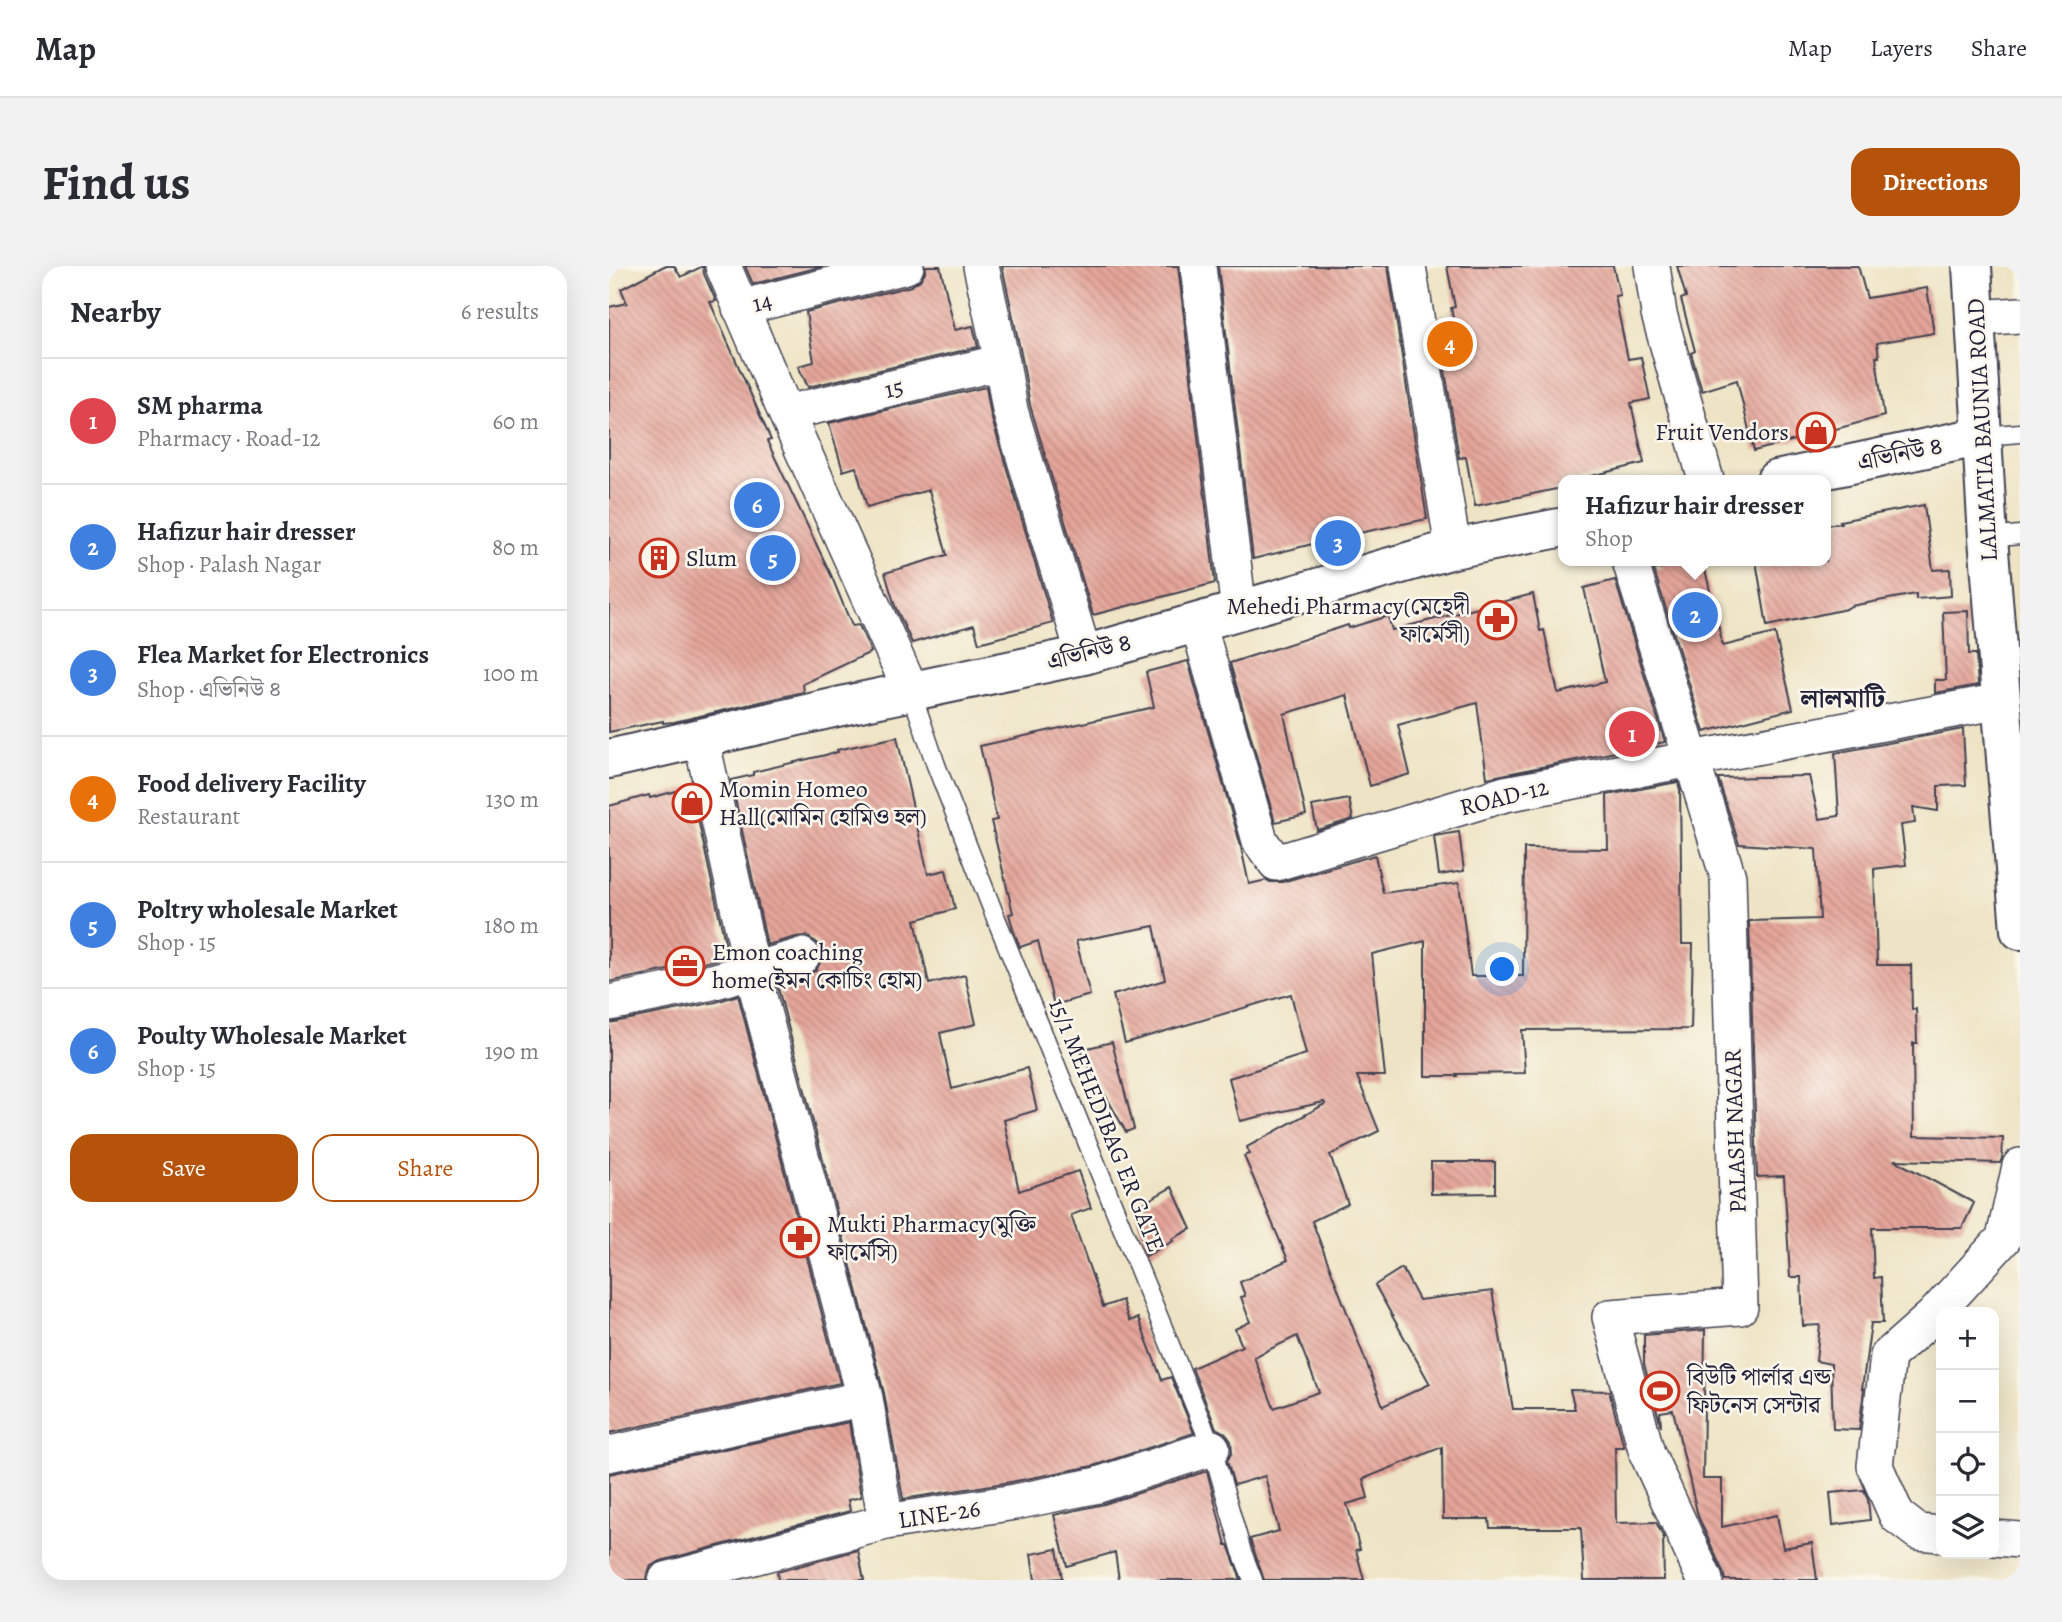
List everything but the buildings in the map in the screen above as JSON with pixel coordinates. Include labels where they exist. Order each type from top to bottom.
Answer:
[{"type":"street","points":[[723,266],[911,691]]},
{"type":"street","name":"14","points":[[740,308],[906,266]]},
{"type":"street","points":[[981,266],[1010,410],[1084,655]]},
{"type":"street","points":[[1198,266],[1239,612]]},
{"type":"street","points":[[1408,266],[1453,549]]},
{"type":"street","points":[[1652,266],[1659,314],[1705,475]]},
{"type":"street","name":"LALMATIA BAUNIA ROAD","points":[[1972,266],[1976,318],[2002,434],[2003,717],[2015,822],[2020,926]]},
{"type":"street","points":[[1976,318],[2020,315]]},
{"type":"street","name":"15","points":[[786,413],[1002,362]]},
{"type":"street","name":"এভিনিউ ৪","points":[[1801,475],[2002,434]]},
{"type":"street","name":"এভিনিউ ৪","points":[[609,759],[1084,655],[1453,549],[1558,528]]},
{"type":"street","name":"PALASH NAGAR","points":[[1632,566],[1728,877],[1740,1307],[1610,1317],[1647,1454],[1705,1580]]},
{"type":"street","name":"ROAD-12","points":[[1198,623],[1260,841],[1276,863],[1505,794],[1690,758],[2003,717]]},
{"type":"street","points":[[701,738],[752,970],[865,1398],[886,1522]]},
{"type":"street","points":[[609,1003],[712,982],[802,956]]},
{"type":"street","points":[[1936,1534],[1918,1532],[1897,1516],[1875,1466],[1888,1356],[1933,1316],[2004,1238],[2020,1166]]},
{"type":"street","points":[[609,1454],[852,1401]]},
{"type":"street","name":"LINE-26","points":[[666,1580],[886,1522],[1016,1502],[1098,1485],[1212,1448]]},
{"type":"street","points":[[1999,1538],[2020,1540]]},
{"type":"lane","name":"15/1 MEHEDIBAG ER GATE","points":[[911,691],[936,765],[993,911],[1212,1448],[1242,1552],[1253,1580]]},
{"type":"place","name":"Food delivery Facility","points":[[1450,344]]},
{"type":"place","name":"Fruit Vendors","points":[[1816,432]]},
{"type":"place","name":"Poulty Wholesale Market","points":[[757,505]]},
{"type":"place","name":"Flea Market for Electronics","points":[[1338,543]]},
{"type":"place","name":"Slum","points":[[659,558]]},
{"type":"place","name":"Poltry wholesale Market","points":[[773,558]]},
{"type":"place","name":"Hafizur hair dresser","points":[[1695,615]]},
{"type":"place","name":"Mehedi Pharmacy(মেহেদী ফার্মেসী)","points":[[1497,620]]},
{"type":"place","name":"SM pharma","points":[[1632,734]]},
{"type":"place","name":"Momin Homeo Hall(মোমিন হোমিও হল)","points":[[692,803]]},
{"type":"place","name":"Emon coaching home(ইমন কোচিং হোম)","points":[[685,966]]},
{"type":"place","name":"Mukti Pharmacy(মুক্তি ফার্মেসি)","points":[[800,1238]]},
{"type":"place","name":"বিউটি পার্লার এন্ড ফিটনেস সেন্টার","points":[[1660,1391]]},
{"type":"district","name":"লালমাটি","points":[[1843,698]]}]
